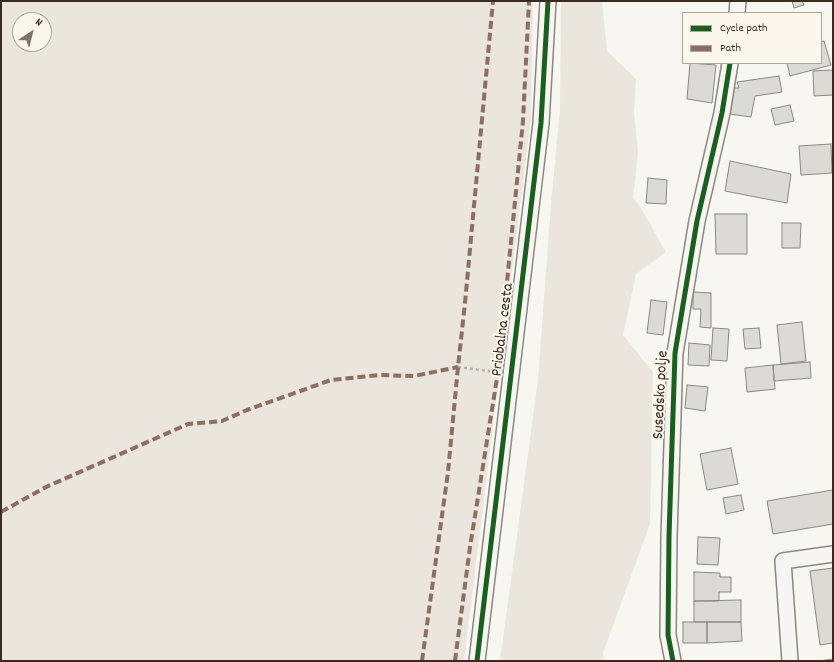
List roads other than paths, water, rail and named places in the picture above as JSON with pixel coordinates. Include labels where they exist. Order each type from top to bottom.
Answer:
[{"type":"street","name":"Priobalna cesta","points":[[477,661],[541,123],[548,1]]},
{"type":"street","points":[[737,12],[738,1]]},
{"type":"street","name":"Susedsko polje","points":[[673,661],[668,635],[669,536],[675,353],[698,221],[722,112],[730,64]]},
{"type":"street","points":[[790,661],[783,560],[833,554]]}]
